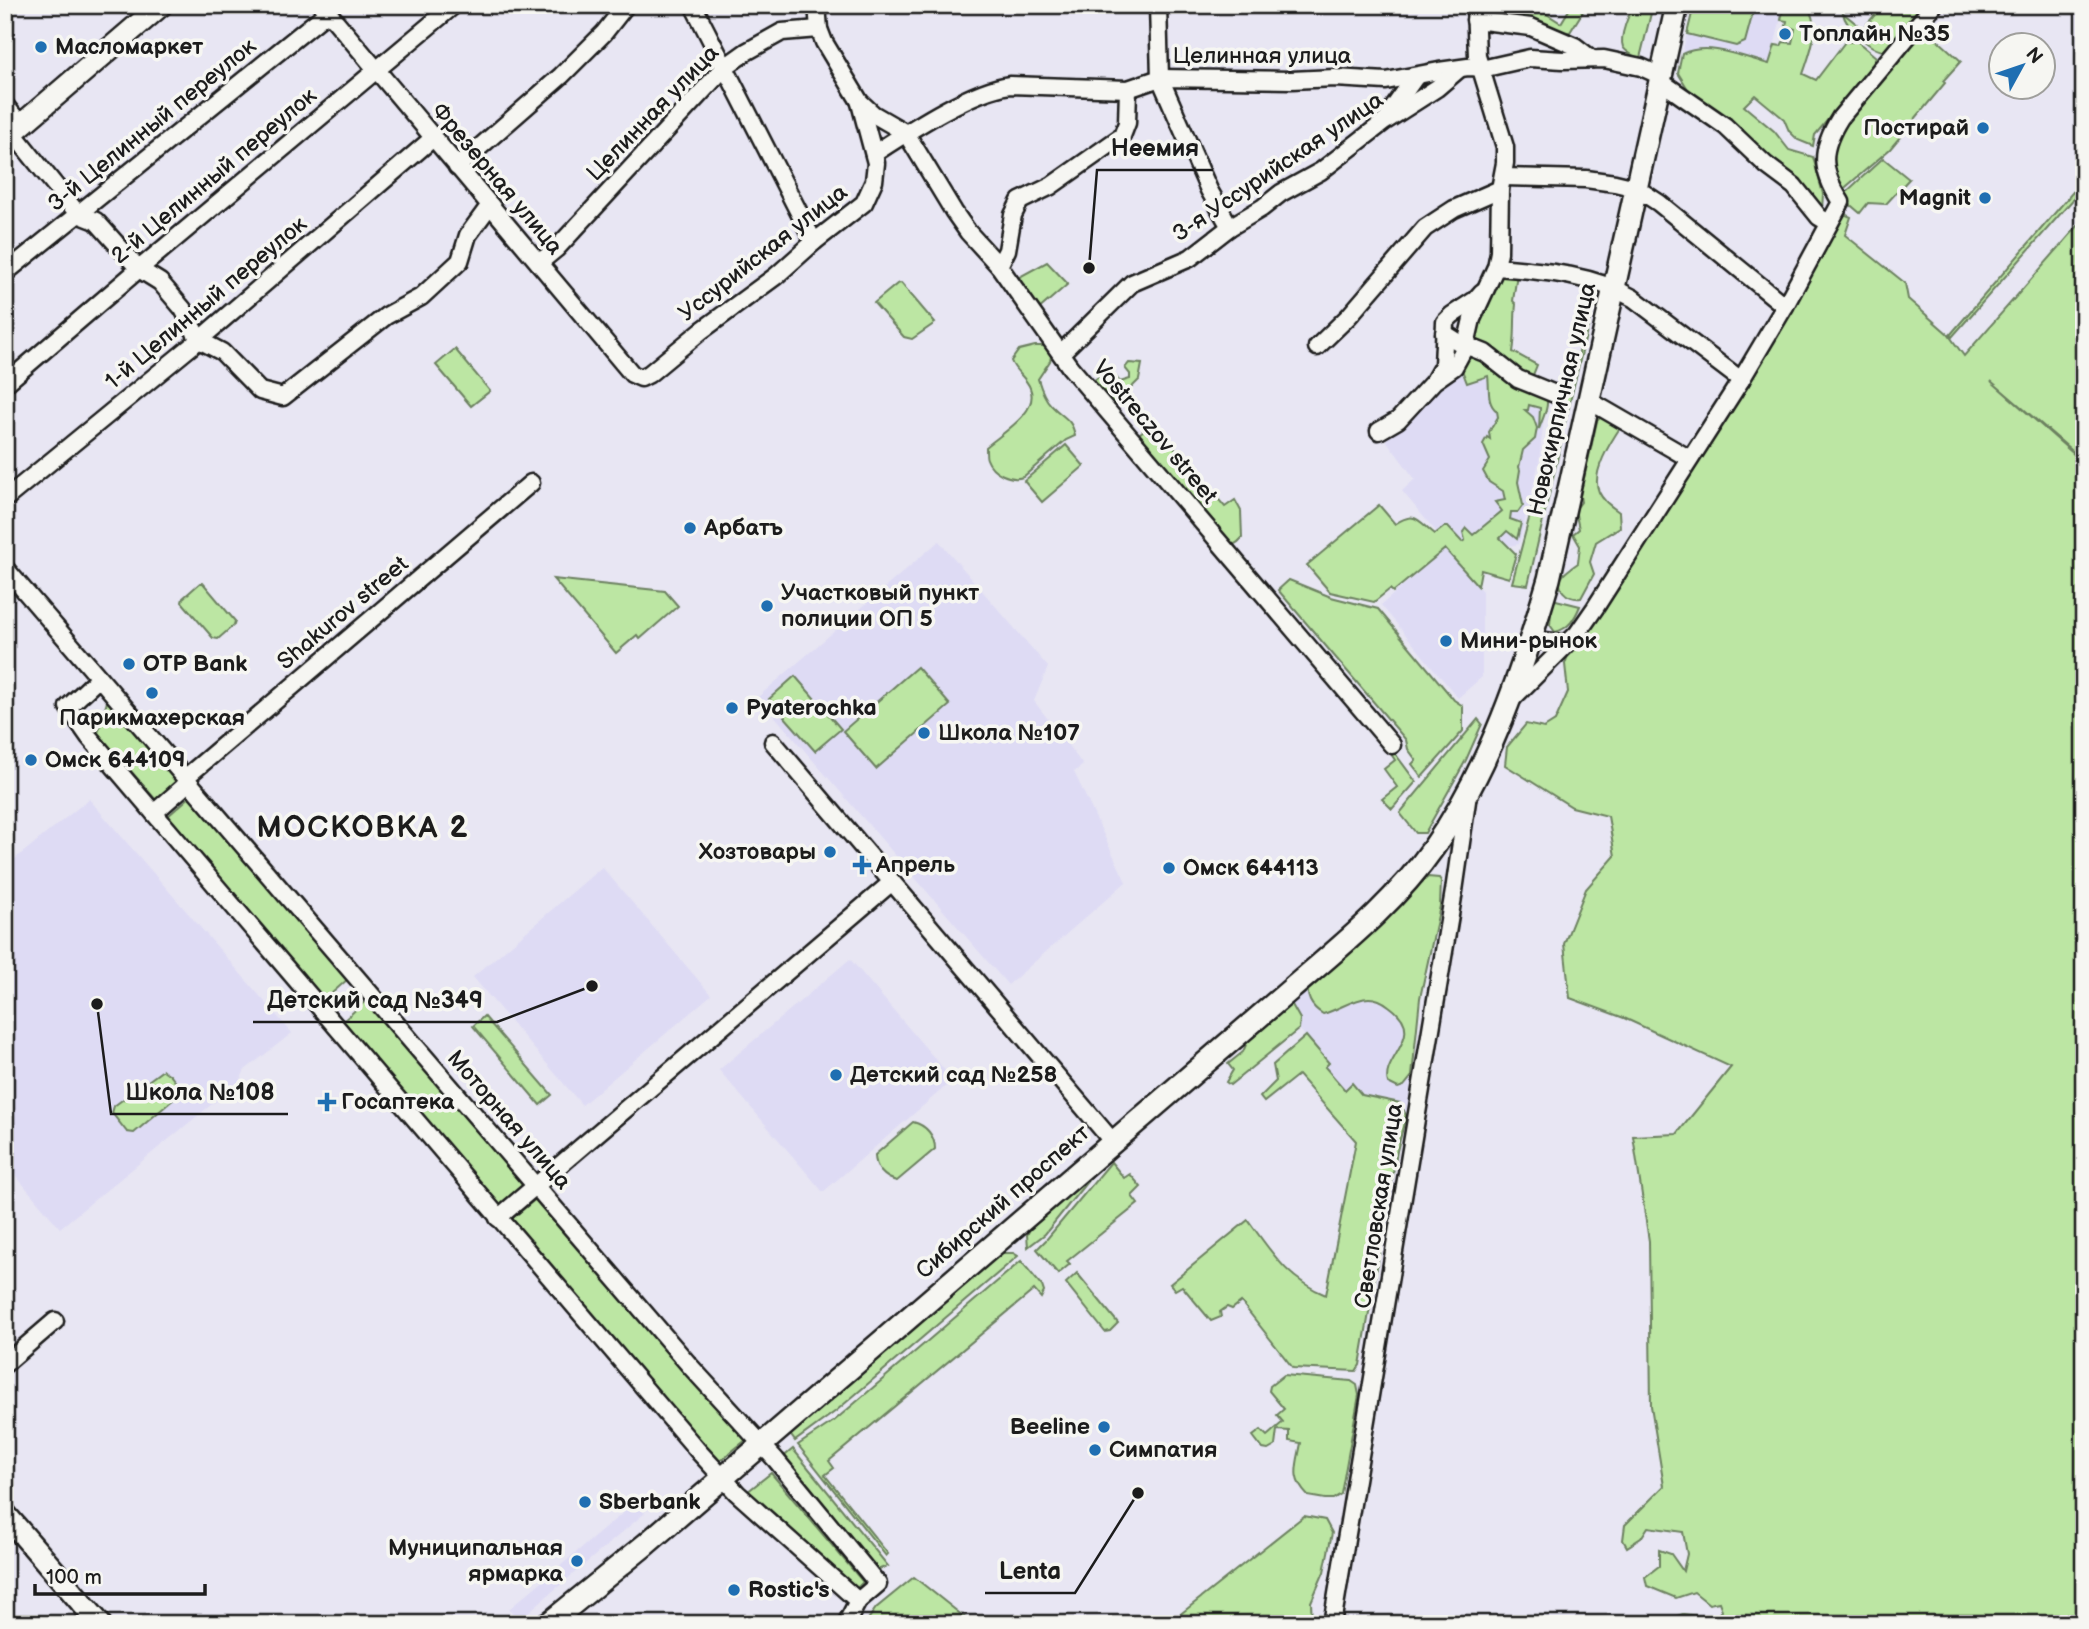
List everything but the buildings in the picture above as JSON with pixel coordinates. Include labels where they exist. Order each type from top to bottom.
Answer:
[{"type":"main road","points":[[13,132],[161,5]]},
{"type":"main road","name":"Новокирпичная улица","points":[[1468,795],[1530,639],[1552,566],[1677,5]]},
{"type":"main road","name":"Сибирский проспект","points":[[548,1624],[645,1545],[1360,929],[1398,891],[1433,849],[1468,795]]},
{"type":"main road","points":[[5,1514],[100,1624]]},
{"type":"street","name":"2-й Целинный переулок","points":[[5,384],[454,5]]},
{"type":"street","points":[[457,167],[561,76],[604,33],[626,5]]},
{"type":"street","points":[[692,5],[814,242]]},
{"type":"street","points":[[817,5],[819,29],[824,42],[860,102],[873,114],[906,133]]},
{"type":"street","points":[[1158,5],[1160,78],[1209,190],[1230,227]]},
{"type":"street","points":[[1505,706],[1577,634],[1741,380],[1785,306],[1841,202],[1831,186],[1826,167],[1825,155],[1829,137],[1840,118],[1934,5]]},
{"type":"street","name":"Фрезерная улица","points":[[325,8],[632,374],[641,377]]},
{"type":"street","name":"3-й Целинный переулок","points":[[5,273],[325,8]]},
{"type":"street","points":[[1434,381],[1454,367],[1466,345],[1472,318],[1489,285],[1499,252],[1505,147],[1477,56],[1475,12],[1531,27],[1576,46],[1592,59]]},
{"type":"street","name":"Целинная улица","points":[[538,263],[556,248],[725,67],[782,32],[819,29]]},
{"type":"street","name":"Целинная улица","points":[[874,153],[906,133],[995,87],[1010,85],[1128,89],[1160,78],[1335,78],[1386,81],[1439,71],[1494,67],[1530,58],[1592,59],[1618,61],[1661,79],[1725,126],[1794,186],[1819,217],[1829,223]]},
{"type":"street","name":"3-я Уссурийская улица","points":[[1060,353],[1132,283],[1190,258],[1281,193],[1321,171],[1458,70]]},
{"type":"street","points":[[1384,122],[1416,76]]},
{"type":"street","points":[[999,266],[1007,250],[1013,215],[1020,201],[1051,186],[1122,136],[1127,123],[1128,89]]},
{"type":"street","name":"Уссурийская улица","points":[[641,377],[649,374],[701,331],[776,276],[814,242],[853,213],[869,196],[874,181],[874,153],[860,102]]},
{"type":"street","points":[[5,105],[13,132],[78,214],[96,221],[139,269],[160,282],[183,309],[200,340],[222,352],[260,391],[283,397],[376,324],[421,297],[460,261],[468,234],[490,205]]},
{"type":"street","name":"Vostreczov street","points":[[906,133],[968,232],[999,266],[1070,367],[1392,745]]},
{"type":"street","name":"1-й Целинный переулок","points":[[5,499],[200,340],[433,138]]},
{"type":"street","points":[[1317,347],[1349,316],[1425,228],[1502,183],[1586,179],[1636,188],[1659,203],[1785,306]]},
{"type":"street","points":[[1496,267],[1580,277],[1614,287],[1633,298],[1741,380]]},
{"type":"street","points":[[1379,431],[1398,421],[1434,381],[1443,365],[1444,332],[1449,317],[1475,300],[1489,285]]},
{"type":"street","points":[[1444,332],[1485,353],[1518,379],[1555,394]]},
{"type":"street","points":[[1588,400],[1689,459]]},
{"type":"street","name":"Shakurov street","points":[[154,813],[187,780],[531,483]]},
{"type":"street","name":"Моторная улица","points":[[5,568],[691,1367],[761,1444],[878,1584],[858,1601]]},
{"type":"street","points":[[1530,639],[1569,642]]},
{"type":"street","points":[[99,678],[68,707],[89,737],[722,1477],[858,1601],[848,1623]]},
{"type":"street","points":[[773,742],[1113,1142]]},
{"type":"street","name":"Светловская улица","points":[[1332,1624],[1468,795]]},
{"type":"street","points":[[498,1218],[892,882]]},
{"type":"street","points":[[5,1364],[55,1321]]},
{"type":"shaded area","points":[[1694,5],[1784,5],[1770,64],[1705,49],[1682,54]]},
{"type":"shaded area","points":[[1463,373],[1491,379],[1545,407],[1539,462],[1519,544],[1468,554],[1447,526],[1438,534],[1402,491],[1415,479],[1386,440],[1439,386]]},
{"type":"shaded area","name":"Школа №107","points":[[939,541],[1048,667],[1034,701],[1083,765],[1074,772],[1126,882],[1008,985],[758,697]]},
{"type":"shaded area","name":"Мини-рынок","points":[[1445,549],[1482,591],[1482,677],[1458,698],[1381,605]]},
{"type":"shaded area","points":[[89,799],[292,1033],[245,1070],[239,1082],[60,1228],[5,1163],[5,867]]},
{"type":"shaded area","points":[[602,867],[711,995],[582,1105],[473,977]]},
{"type":"shaded area","name":"Детский сад №258","points":[[850,959],[953,1080],[823,1192],[719,1070]]},
{"type":"shaded area","points":[[1309,983],[1307,995],[1317,1011],[1367,998],[1384,1003],[1401,1018],[1405,1038],[1402,1048],[1388,1067],[1408,1082],[1412,1076],[1406,1115],[1400,1103],[1362,1095],[1352,1084],[1345,1090],[1325,1066],[1329,1062],[1299,1029],[1300,1019],[1285,1003]]},
{"type":"shaded area","name":"Муниципальная ярмарка","points":[[636,1502],[645,1513],[519,1620],[509,1609]]},
{"type":"green space","points":[[1481,5],[1545,5],[1542,11],[1561,23],[1572,5],[1582,8],[1587,5],[1570,32],[1559,34],[1509,15],[1482,14]]},
{"type":"green space","points":[[1636,5],[1653,5],[1639,62],[1622,43],[1625,24]]},
{"type":"green space","points":[[1694,5],[1755,5],[1745,42],[1736,46],[1687,34]]},
{"type":"green space","points":[[1784,5],[1807,5],[1811,14],[1813,40],[1803,74],[1816,80],[1845,42],[1858,42],[1876,57],[1871,68],[1815,135],[1813,146],[1798,140],[1789,131],[1784,119],[1755,95],[1744,106],[1774,131],[1789,150],[1813,157],[1823,194],[1822,210],[1691,94],[1678,73],[1682,54],[1692,50],[1726,51],[1769,64],[1775,45],[1792,43],[1795,29],[1786,26],[1787,21],[1781,20]]},
{"type":"green space","points":[[1883,5],[1924,5],[1885,51],[1873,47],[1859,37],[1843,13],[1863,29]]},
{"type":"green space","points":[[1919,32],[1929,32],[1961,61],[1890,149],[1840,192],[1830,163],[1835,135]]},
{"type":"green space","points":[[1883,158],[1909,179],[1886,204],[1868,203],[1860,213],[1843,195]]},
{"type":"green space","points":[[2084,179],[2084,187],[1952,337],[1950,335]]},
{"type":"green space","points":[[1840,212],[1851,217],[1845,235],[1905,283],[1908,299],[1948,334],[1964,356],[2084,219],[2084,461],[1991,381],[2084,463],[2084,1624],[1666,1624],[1665,1620],[1683,1614],[1715,1618],[1722,1610],[1719,1602],[1709,1604],[1694,1592],[1676,1598],[1647,1586],[1645,1577],[1659,1566],[1659,1550],[1671,1554],[1683,1571],[1687,1554],[1683,1532],[1648,1527],[1641,1538],[1627,1547],[1623,1540],[1625,1525],[1664,1486],[1651,1406],[1649,1241],[1633,1136],[1677,1134],[1731,1067],[1624,1018],[1570,998],[1564,944],[1586,889],[1615,856],[1608,816],[1572,807],[1505,765],[1507,747],[1526,724],[1544,728],[1555,721],[1568,692],[1565,664],[1570,650],[1588,626],[1804,287]]},
{"type":"green space","points":[[1047,262],[1068,284],[1038,310],[1012,281]]},
{"type":"green space","points":[[1498,271],[1517,274],[1513,301],[1516,304],[1513,352],[1537,365],[1531,380],[1543,392],[1547,402],[1539,429],[1540,408],[1529,405],[1528,410],[1525,410],[1533,417],[1537,428],[1535,439],[1523,450],[1519,467],[1518,482],[1523,505],[1518,512],[1511,512],[1510,519],[1521,523],[1517,539],[1507,531],[1500,538],[1516,554],[1509,578],[1481,570],[1478,586],[1445,549],[1393,592],[1390,589],[1374,602],[1330,592],[1307,565],[1379,505],[1395,524],[1408,518],[1416,519],[1435,534],[1448,527],[1462,542],[1465,540],[1463,532],[1466,528],[1473,535],[1502,511],[1495,502],[1505,500],[1503,491],[1489,482],[1483,471],[1490,460],[1483,444],[1487,437],[1490,439],[1489,432],[1498,417],[1490,400],[1488,376],[1467,383],[1462,370],[1474,330]]},
{"type":"green space","points":[[901,283],[935,323],[912,339],[904,337],[874,303]]},
{"type":"green space","points":[[1598,285],[1564,427],[1556,426],[1553,419],[1555,404],[1577,361],[1590,304]]},
{"type":"green space","points":[[1046,346],[1052,352],[1050,361],[1038,379],[1046,399],[1069,422],[1075,436],[1066,440],[1023,477],[1013,478],[1002,475],[989,464],[986,447],[1018,421],[1030,405],[1030,388],[1011,361],[1019,350]]},
{"type":"green space","points":[[455,349],[490,391],[471,406],[436,365]]},
{"type":"green space","points":[[1129,363],[1142,364],[1139,380],[1109,410],[1089,384],[1109,369],[1120,382],[1130,379],[1125,368]]},
{"type":"green space","points":[[1604,413],[1622,425],[1603,457],[1597,484],[1603,498],[1619,512],[1620,527],[1596,542],[1590,562],[1594,574],[1581,598],[1576,598],[1563,592],[1560,584],[1564,574],[1578,563],[1580,546],[1573,534],[1579,529],[1575,510],[1581,502],[1580,496],[1597,421]]},
{"type":"green space","points":[[1148,427],[1157,427],[1225,507],[1235,500],[1241,511],[1242,538],[1238,542],[1225,545],[1135,437]]},
{"type":"green space","points":[[1557,441],[1561,443],[1528,585],[1512,583],[1548,447]]},
{"type":"green space","points":[[1066,445],[1084,466],[1042,502],[1024,481]]},
{"type":"green space","points":[[553,579],[665,591],[678,606],[640,639],[637,635],[616,653]]},
{"type":"green space","points":[[1289,580],[1331,597],[1378,609],[1454,700],[1463,706],[1463,731],[1422,777],[1412,764],[1416,760],[1408,749],[1406,740],[1278,590]]},
{"type":"green space","points":[[203,583],[235,621],[218,639],[213,638],[182,602]]},
{"type":"green space","points":[[1552,599],[1580,606],[1571,622],[1555,632],[1550,625]]},
{"type":"green space","points":[[917,667],[950,705],[876,769],[843,731]]},
{"type":"green space","points":[[795,676],[841,729],[815,751],[769,699]]},
{"type":"green space","points":[[108,698],[178,780],[156,800],[98,733]]},
{"type":"green space","points":[[1478,719],[1482,724],[1466,760],[1425,833],[1416,833],[1400,813]]},
{"type":"green space","points":[[1394,752],[1416,782],[1392,809],[1382,799],[1397,787],[1384,769],[1395,760],[1391,754]]},
{"type":"green space","points":[[192,795],[348,979],[323,1001],[168,816]]},
{"type":"green space","points":[[1428,877],[1439,878],[1441,881],[1440,906],[1420,998],[1412,1076],[1404,1086],[1398,1088],[1388,1083],[1387,1073],[1405,1036],[1405,1027],[1400,1017],[1385,1003],[1369,998],[1323,1014],[1310,1001],[1308,988],[1309,983]]},
{"type":"green space","points":[[370,997],[530,1186],[502,1209],[343,1021]]},
{"type":"green space","points":[[1291,1003],[1300,1019],[1299,1029],[1230,1085],[1226,1082],[1233,1070],[1228,1064],[1243,1052],[1250,1035]]},
{"type":"green space","points":[[484,1016],[552,1095],[540,1105],[473,1026]]},
{"type":"green space","points":[[1306,1036],[1329,1063],[1325,1067],[1345,1090],[1352,1083],[1362,1095],[1400,1103],[1406,1115],[1397,1151],[1360,1365],[1356,1371],[1293,1368],[1241,1302],[1232,1309],[1227,1307],[1220,1312],[1221,1317],[1211,1321],[1182,1286],[1175,1290],[1170,1284],[1248,1220],[1281,1264],[1312,1289],[1326,1295],[1356,1141],[1298,1075],[1264,1102],[1260,1097],[1276,1081],[1273,1065]]},
{"type":"green space","points":[[163,1070],[182,1090],[181,1093],[134,1133],[127,1132],[112,1113],[114,1106]]},
{"type":"green space","points":[[913,1122],[929,1132],[935,1149],[897,1181],[892,1180],[879,1168],[875,1155]]},
{"type":"green space","points":[[1111,1162],[1124,1178],[1130,1174],[1141,1187],[1132,1196],[1138,1204],[1067,1261],[1070,1264],[1058,1274],[1037,1249]]},
{"type":"green space","points":[[1102,1163],[1045,1234],[1028,1247],[1027,1235],[1030,1229]]},
{"type":"green space","points":[[537,1198],[746,1440],[717,1463],[510,1220]]},
{"type":"green space","points":[[1001,1253],[1018,1256],[836,1411],[795,1441],[789,1433]]},
{"type":"green space","points":[[1021,1261],[1042,1286],[1044,1292],[1041,1298],[1034,1290],[829,1461],[834,1468],[825,1475],[888,1554],[886,1556],[798,1445],[834,1421]]},
{"type":"green space","points":[[1077,1273],[1118,1323],[1110,1331],[1105,1332],[1066,1283]]},
{"type":"green space","points":[[1284,1375],[1351,1381],[1357,1385],[1359,1395],[1341,1494],[1333,1499],[1308,1496],[1302,1489],[1296,1471],[1301,1443],[1289,1441],[1289,1431],[1277,1430],[1275,1446],[1268,1450],[1263,1449],[1253,1436],[1261,1430],[1267,1436],[1283,1422],[1277,1415],[1284,1409],[1269,1391],[1270,1386]]},
{"type":"green space","points":[[793,1449],[888,1566],[877,1570],[870,1567],[781,1459]]},
{"type":"green space","points":[[771,1473],[863,1582],[856,1589],[747,1492]]},
{"type":"green space","points":[[1304,1516],[1325,1520],[1332,1533],[1324,1572],[1311,1602],[1312,1624],[1168,1624]]},
{"type":"green space","points":[[914,1577],[973,1624],[865,1624],[876,1608]]},
{"type":"place","name":"Топлайн №35","points":[[1785,34]]},
{"type":"place","name":"Масломаркет","points":[[41,47]]},
{"type":"place","name":"Постирай","points":[[1983,128]]},
{"type":"place","name":"Magnit","points":[[1985,198]]},
{"type":"place","name":"Неемия","points":[[1089,268]]},
{"type":"place","name":"Арбатъ","points":[[690,528]]},
{"type":"place","name":"Участковый пункт полиции ОП 5","points":[[767,606]]},
{"type":"place","name":"Мини-рынок","points":[[1446,641]]},
{"type":"place","name":"OTP Bank","points":[[129,664]]},
{"type":"place","name":"Парикмахерская","points":[[152,693]]},
{"type":"place","name":"Pyaterochka","points":[[732,708]]},
{"type":"place","name":"Школа №107","points":[[924,733]]},
{"type":"place","name":"Омск 644109","points":[[31,760]]},
{"type":"place","name":"Хозтовары","points":[[830,852]]},
{"type":"place","name":"Апрель","points":[[862,865]]},
{"type":"place","name":"Омск 644113","points":[[1169,868]]},
{"type":"place","name":"Детский сад №349","points":[[592,986]]},
{"type":"place","name":"Школа №108","points":[[97,1004]]},
{"type":"place","name":"Детский сад №258","points":[[836,1075]]},
{"type":"place","name":"Госаптека","points":[[327,1102]]},
{"type":"place","name":"Beeline","points":[[1104,1427]]},
{"type":"place","name":"Симпатия","points":[[1095,1450]]},
{"type":"place","name":"Lenta","points":[[1138,1493]]},
{"type":"place","name":"Sberbank","points":[[585,1502]]},
{"type":"place","name":"Муниципальная ярмарка","points":[[577,1561]]},
{"type":"place","name":"Rostic's","points":[[734,1590]]},
{"type":"district","name":"МОСКОВКА 2","points":[[363,828]]}]
